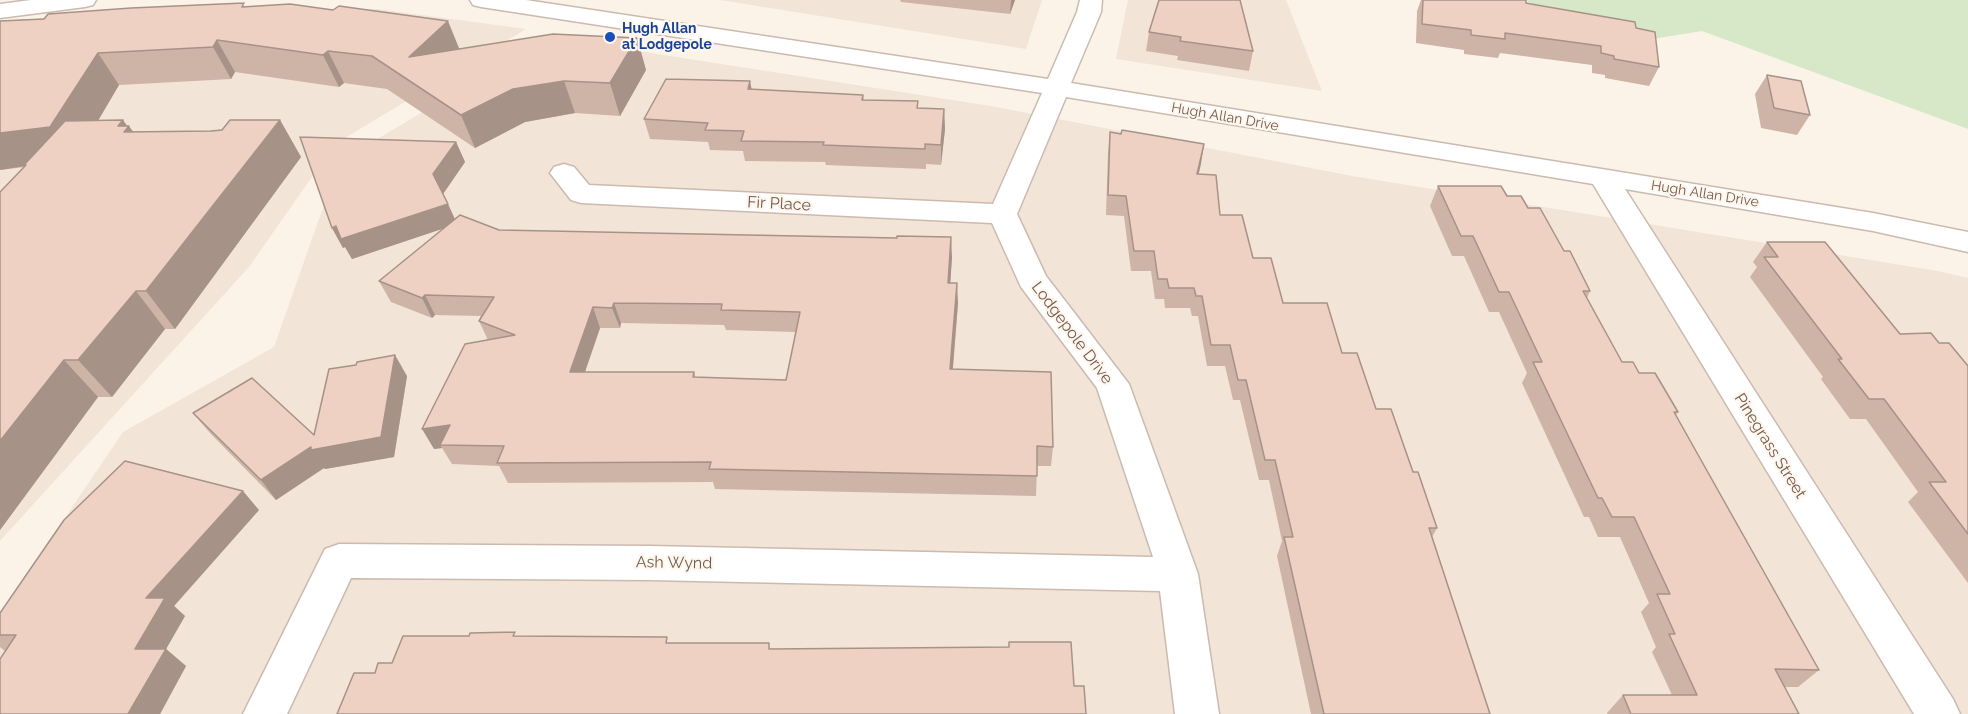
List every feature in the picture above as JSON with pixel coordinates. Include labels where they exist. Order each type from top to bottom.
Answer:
[{"type":"street","points":[[0,11],[85,0]]},
{"type":"street","name":"Hugh Allan Drive","points":[[481,0],[1056,88],[1603,177],[1873,222],[1968,242]]},
{"type":"street","points":[[1003,214],[1089,12],[1091,0]]},
{"type":"street","name":"Fir Place","points":[[564,173],[581,194],[1003,214]]},
{"type":"street","name":"Pinegrass Street","points":[[1603,177],[1938,714]]},
{"type":"street","name":"Lodgepole Drive","points":[[1003,214],[1032,280],[1112,384],[1178,574],[1197,714]]},
{"type":"street","name":"Ash Wynd","points":[[264,714],[339,561],[650,563],[1178,574]]},
{"type":"shaded area","points":[[720,0],[1042,0],[1026,49]]},
{"type":"shaded area","points":[[1128,0],[1286,0],[1322,91],[1116,59]]},
{"type":"shaded area","points":[[377,9],[526,29],[335,144],[249,267],[0,541],[0,40],[277,11]]},
{"type":"shaded area","points":[[548,37],[991,106],[1352,176],[1938,271],[1968,278],[1968,714],[0,714],[0,614],[123,432],[274,347],[339,162]]},
{"type":"green space","points":[[1526,0],[1968,0],[1968,129],[1702,31],[1634,42],[1560,24]]},
{"type":"building","points":[[1159,0],[1240,0],[1253,51],[1180,41],[1181,37],[1149,32]]},
{"type":"building","points":[[1423,0],[1526,0],[1526,3],[1635,22],[1636,28],[1655,32],[1659,67],[1614,59],[1614,56],[1601,53],[1601,46],[1505,33],[1505,39],[1471,35],[1471,30],[1422,24]]},
{"type":"building","points":[[244,3],[242,7],[290,4],[333,10],[339,6],[448,21],[409,57],[553,34],[637,38],[610,83],[564,81],[513,89],[461,115],[372,56],[328,51],[323,55],[217,40],[213,47],[98,53],[50,127],[0,133],[0,21],[44,19],[48,14]]},
{"type":"building","points":[[1767,75],[1801,81],[1810,115],[1774,108]]},
{"type":"building","points":[[666,79],[750,81],[748,89],[863,95],[862,100],[918,101],[917,108],[944,109],[941,145],[925,144],[925,149],[823,145],[824,142],[741,141],[744,131],[705,130],[708,123],[644,119]]},
{"type":"building","points":[[123,120],[118,126],[129,126],[124,132],[211,131],[222,130],[230,120],[280,120],[146,291],[136,291],[78,360],[64,360],[0,441],[0,192],[65,121]]},
{"type":"building","points":[[1122,130],[1204,144],[1197,174],[1216,175],[1220,215],[1242,215],[1253,258],[1271,258],[1283,303],[1327,303],[1342,353],[1357,353],[1376,409],[1391,409],[1413,472],[1418,472],[1437,528],[1429,528],[1490,714],[1324,714],[1284,537],[1293,537],[1275,460],[1265,460],[1246,380],[1238,380],[1230,345],[1211,345],[1202,296],[1196,296],[1194,288],[1169,288],[1167,279],[1158,279],[1154,251],[1134,251],[1126,196],[1108,195],[1110,132],[1121,134]]},
{"type":"building","points":[[300,137],[456,142],[433,174],[448,204],[341,239],[336,226],[332,228]]},
{"type":"building","points":[[1438,186],[1501,186],[1507,196],[1521,196],[1528,208],[1540,208],[1564,251],[1570,251],[1590,291],[1583,291],[1622,362],[1633,362],[1639,373],[1655,373],[1678,412],[1674,412],[1819,670],[1775,669],[1799,714],[1631,714],[1623,695],[1697,695],[1669,634],[1675,634],[1657,594],[1670,594],[1634,517],[1612,517],[1602,498],[1598,498],[1533,362],[1542,362],[1509,292],[1499,292],[1473,236],[1461,236]]},
{"type":"building","points":[[460,215],[499,230],[897,238],[897,236],[951,237],[948,283],[957,283],[950,369],[1051,372],[1053,447],[1037,446],[1037,476],[709,469],[711,462],[497,463],[504,446],[440,445],[450,425],[422,429],[465,344],[515,335],[479,321],[494,297],[425,295],[422,298],[379,281]],"holes":[[[614,303],[722,304],[721,310],[800,312],[786,380],[693,377],[694,372],[570,372],[593,307],[612,308]]]},
{"type":"building","points":[[1767,242],[1825,242],[1900,334],[1931,333],[1939,343],[1949,343],[1968,366],[1968,534],[1929,482],[1946,482],[1884,399],[1869,399],[1838,359],[1842,359],[1764,257],[1778,257]]},
{"type":"building","points":[[395,355],[381,437],[311,450],[311,447],[261,480],[193,413],[252,378],[314,435],[329,369]]},
{"type":"building","points":[[125,461],[243,491],[146,598],[165,598],[135,649],[166,649],[128,714],[0,714],[0,659],[16,635],[0,635],[0,613],[64,520]]},
{"type":"building","points":[[515,632],[513,636],[667,637],[666,643],[769,643],[769,649],[1009,647],[1009,642],[1071,642],[1074,686],[1084,686],[1086,714],[337,714],[354,673],[375,673],[378,663],[392,663],[403,636],[469,636],[470,633]]},
{"type":"place","name":"Hugh Allan at Lodgepole","points":[[610,37]]}]
